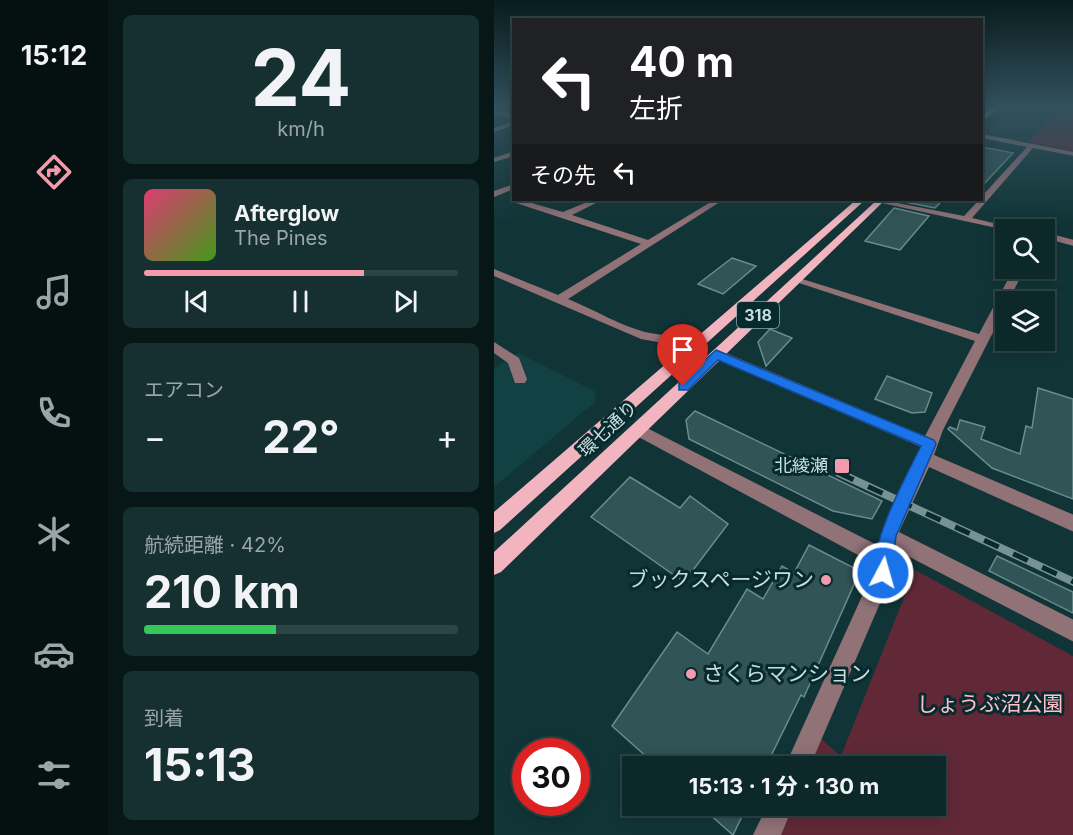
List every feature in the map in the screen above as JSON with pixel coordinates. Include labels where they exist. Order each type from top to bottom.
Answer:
[{"type":"main road","name":"環七通り","points":[[494,524],[860,201]]},
{"type":"main road","name":"環七通り","points":[[494,566],[876,201]]},
{"type":"street","points":[[1026,145],[1073,154]]},
{"type":"street","points":[[983,200],[1031,146]]},
{"type":"street","points":[[494,160],[512,154]]},
{"type":"street","points":[[495,193],[512,187]]},
{"type":"street","points":[[495,193],[512,198]]},
{"type":"street","points":[[520,201],[648,243]]},
{"type":"street","points":[[565,215],[596,201]]},
{"type":"street","points":[[558,300],[717,201]]},
{"type":"street","points":[[882,201],[995,225]]},
{"type":"street","points":[[966,219],[982,201]]},
{"type":"street","points":[[1055,238],[1073,243]]},
{"type":"street","points":[[494,272],[645,336],[677,341],[692,348]]},
{"type":"street","points":[[801,756],[883,573],[883,558],[888,536],[927,451],[1014,279]]},
{"type":"street","points":[[795,280],[983,339]]},
{"type":"street","points":[[494,345],[514,361],[520,379]]},
{"type":"street","points":[[716,354],[927,451],[1073,524]]},
{"type":"street","points":[[638,430],[883,558]]},
{"type":"street","points":[[888,536],[1073,632]]},
{"type":"street","points":[[767,835],[776,816]]},
{"type":"shaded area","points":[[518,353],[594,391],[596,401],[494,487],[494,369]]},
{"type":"green space","points":[[1043,145],[1073,145],[1073,151]]},
{"type":"green space","name":"しょうぶ沼公園","points":[[915,570],[1073,656],[1073,835],[778,835],[787,816],[946,816],[946,756],[841,756]]},
{"type":"green space","name":"しょうぶ沼公園","points":[[821,739],[841,756],[813,756]]},
{"type":"building","points":[[983,147],[1013,153],[983,185]]},
{"type":"building","points":[[900,201],[942,201],[935,208]]},
{"type":"building","points":[[894,208],[929,216],[900,250],[865,241]]},
{"type":"building","points":[[732,258],[756,266],[723,294],[698,284]]},
{"type":"building","points":[[770,329],[792,338],[766,366],[758,342]]},
{"type":"building","points":[[887,376],[932,393],[925,412],[912,413],[875,399]]},
{"type":"building","points":[[1038,388],[1073,399],[1073,499],[992,468],[948,429],[950,427],[957,430],[960,420],[985,427],[981,439],[1020,454],[1026,426],[1032,428]]},
{"type":"building","points":[[695,411],[882,501],[872,519],[833,511],[689,439],[686,420]]},
{"type":"building","points":[[630,477],[680,508],[690,496],[728,524],[684,582],[591,517]]},
{"type":"building","points":[[809,545],[860,571],[804,697],[801,695],[771,756],[646,756],[612,726],[677,632],[708,654],[747,589],[763,599],[782,566],[794,573]]},
{"type":"building","points":[[997,556],[1073,592],[1073,613],[989,571]]},
{"type":"building","points":[[711,816],[742,816],[733,835]]},
{"type":"railway","points":[[839,473],[1074,582]]},
{"type":"place","name":"北綾瀬","points":[[842,466]]},
{"type":"place","name":"ブックスページワン","points":[[826,580]]},
{"type":"place","name":"さくらマンション","points":[[691,674]]},
{"type":"route","points":[[683,386],[716,354],[929,444],[925,458],[888,536],[883,558],[883,573]]}]
